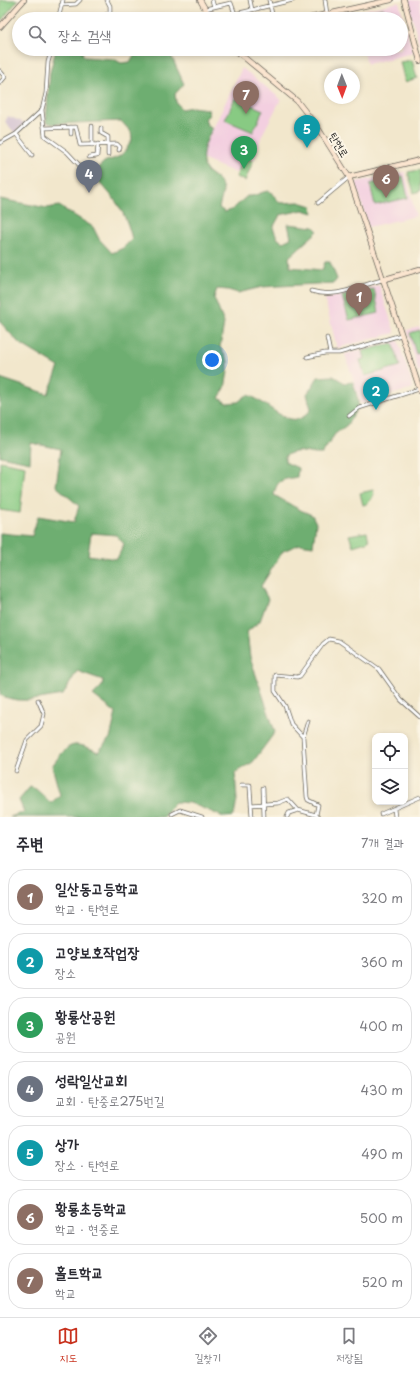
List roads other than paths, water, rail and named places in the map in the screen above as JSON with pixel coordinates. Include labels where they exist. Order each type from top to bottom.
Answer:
[{"type":"main road","points":[[13,12],[24,0]]},
{"type":"main road","points":[[200,0],[207,12]]},
{"type":"main road","points":[[336,12],[390,0]]},
{"type":"main road","points":[[404,0],[407,12]]},
{"type":"main road","points":[[0,27],[12,14]]},
{"type":"main road","points":[[408,15],[420,61]]},
{"type":"main road","name":"탄현로","points":[[242,56],[300,105],[318,128],[348,177],[419,390]]},
{"type":"main road","points":[[348,177],[420,160]]},
{"type":"main road","points":[[382,280],[420,269]]},
{"type":"street","points":[[60,12],[63,0]]},
{"type":"street","points":[[61,5],[76,4],[80,0]]},
{"type":"street","points":[[107,0],[110,6],[110,12]]},
{"type":"street","points":[[212,0],[214,7]]},
{"type":"street","points":[[250,0],[252,10]]},
{"type":"street","points":[[269,0],[272,12]]},
{"type":"street","points":[[244,12],[293,0]]},
{"type":"street","points":[[325,0],[327,12]]},
{"type":"street","points":[[205,9],[231,1],[234,12]]},
{"type":"street","points":[[50,56],[48,62],[46,93],[42,110],[46,138],[67,152],[82,168]]},
{"type":"street","points":[[0,71],[5,77],[0,83]]},
{"type":"street","points":[[0,143],[16,134],[42,110]]},
{"type":"street","points":[[92,126],[92,145]]},
{"type":"street","points":[[71,127],[71,134]]},
{"type":"street","points":[[45,128],[76,127],[78,129],[80,145],[118,144],[120,147],[119,150]]},
{"type":"street","points":[[101,128],[101,133],[108,137],[108,155]]},
{"type":"street","points":[[16,134],[32,155]]},
{"type":"street","points":[[90,156],[97,156],[98,144]]},
{"type":"street","points":[[318,203],[348,177]]},
{"type":"street","points":[[311,291],[324,295],[334,294],[382,280]]},
{"type":"street","points":[[307,358],[330,353],[339,353],[401,335]]},
{"type":"street","points":[[327,338],[330,353]]},
{"type":"street","points":[[415,377],[420,376]]},
{"type":"street","points":[[349,416],[359,408],[419,390]]},
{"type":"street","points":[[303,738],[291,724],[285,706],[275,691],[274,678],[275,675],[300,676],[322,644],[329,639],[339,641],[379,669],[401,700],[420,717]]},
{"type":"street","points":[[16,771],[27,740],[41,726],[44,714],[38,700]]},
{"type":"street","points":[[251,805],[278,803],[288,799],[298,810],[317,816],[318,805],[308,800],[307,797],[303,738],[308,721]]},
{"type":"street","points":[[241,785],[250,785],[252,817]]},
{"type":"street","points":[[263,788],[264,817]]},
{"type":"street","points":[[381,814],[420,797]]},
{"type":"street","points":[[394,808],[395,817]]},
{"type":"street","points":[[178,817],[172,814],[180,810],[201,816]]},
{"type":"street","points":[[287,817],[289,813],[298,810]]},
{"type":"place","name":"홀트학교","points":[[246,114]]},
{"type":"place","name":"상가","points":[[307,148]]},
{"type":"place","name":"황룡산공원","points":[[244,169]]},
{"type":"place","name":"성락일산교회","points":[[89,193]]},
{"type":"place","name":"황룡초등학교","points":[[386,198]]},
{"type":"place","name":"일산동고등학교","points":[[359,316]]},
{"type":"place","name":"고양보호작업장","points":[[376,410]]}]
